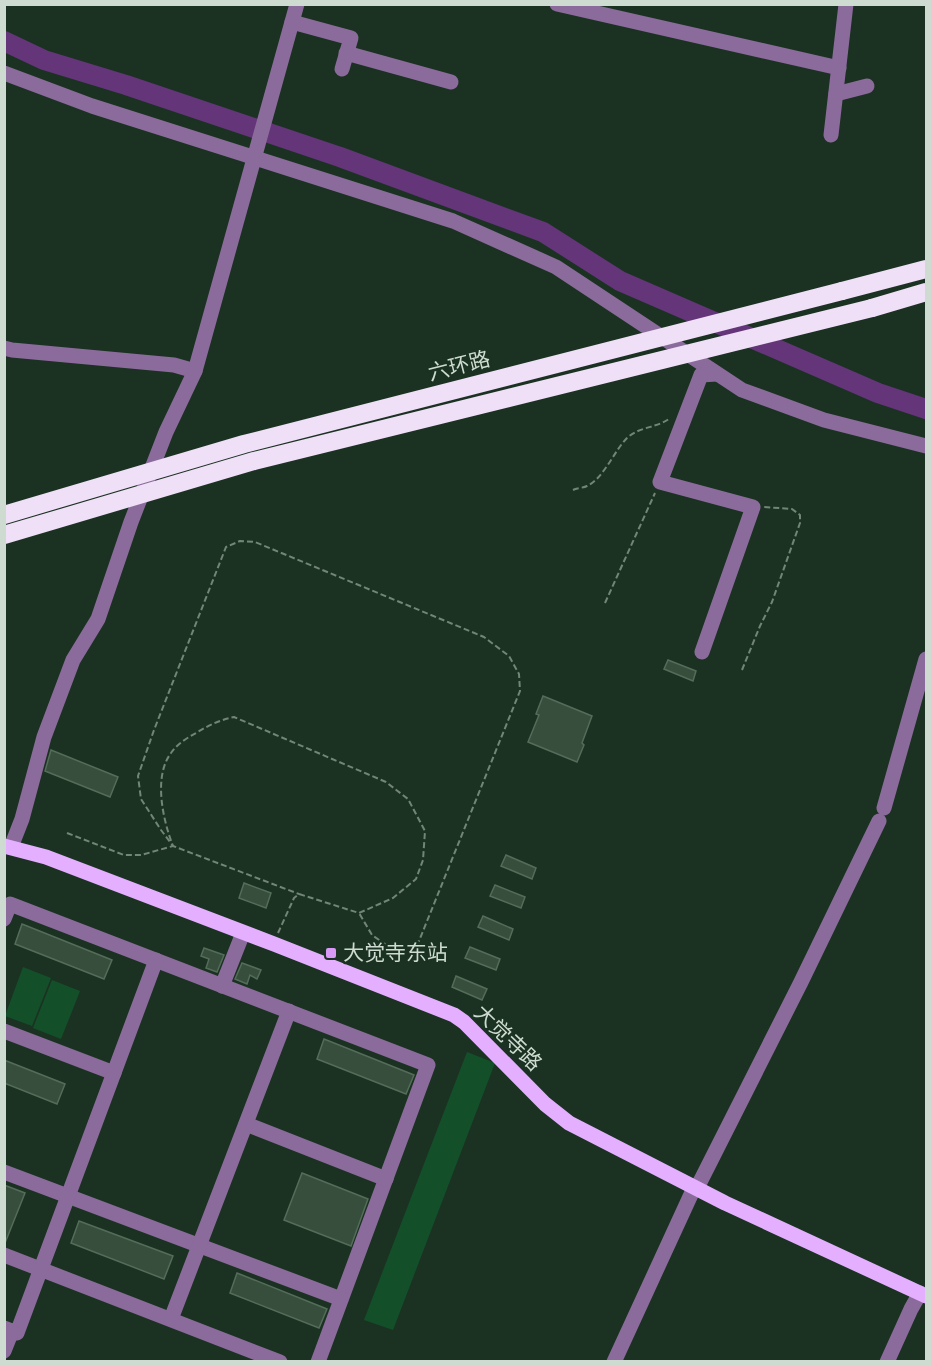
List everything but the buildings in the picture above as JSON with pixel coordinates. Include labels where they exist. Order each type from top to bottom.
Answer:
[{"type":"highway","name":"六环路","points":[[4,515],[244,444],[908,275],[927,268]]},
{"type":"highway","name":"六环路","points":[[4,535],[254,461],[873,309],[926,292]]},
{"type":"main road","name":"大觉寺路","points":[[8,847],[46,857],[454,1016],[472,1030],[545,1104],[569,1123],[694,1188],[923,1294]]},
{"type":"street","points":[[8,847],[22,819],[44,737],[73,660],[98,619],[131,522],[166,432],[195,371],[297,4]]},
{"type":"street","points":[[557,4],[839,68]]},
{"type":"street","points":[[831,135],[846,4]]},
{"type":"street","points":[[292,22],[351,38],[342,69]]},
{"type":"street","points":[[346,53],[451,82]]},
{"type":"street","points":[[4,73],[92,106],[453,221],[556,267],[742,390],[824,420],[927,446]]},
{"type":"street","points":[[836,94],[867,86]]},
{"type":"street","points":[[4,348],[174,365],[195,371]]},
{"type":"street","points":[[702,652],[753,507],[660,482],[701,375],[717,374]]},
{"type":"street","points":[[614,1362],[694,1188],[706,1171],[801,982],[881,814],[927,659]]},
{"type":"street","points":[[4,920],[10,904],[428,1065],[318,1362]]},
{"type":"street","points":[[222,986],[243,933]]},
{"type":"street","points":[[4,1351],[8,1330],[17,1333],[156,960]]},
{"type":"street","points":[[171,1319],[289,1011]]},
{"type":"street","points":[[4,1031],[114,1073]]},
{"type":"street","points":[[246,1124],[386,1179]]},
{"type":"street","points":[[4,1172],[341,1299]]},
{"type":"street","points":[[4,1255],[280,1362]]},
{"type":"street","points":[[886,1362],[911,1309],[923,1294]]},
{"type":"path","points":[[573,490],[588,485],[603,471],[628,437],[649,426],[664,423],[673,416]]},
{"type":"path","points":[[604,603],[660,482]]},
{"type":"path","points":[[742,670],[759,626],[772,602],[800,524],[800,514],[792,509],[753,507]]},
{"type":"path","points":[[173,846],[167,832],[160,795],[165,765],[171,753],[184,740],[218,721],[234,717],[386,782],[408,799],[424,831],[423,860],[416,879],[393,898],[359,913],[299,894],[173,846],[141,799],[138,776],[226,547],[240,541],[255,542],[483,638],[509,656],[519,674],[520,691],[419,941],[411,948],[388,946],[372,935],[359,913]]},
{"type":"path","points":[[67,832],[124,855],[141,855],[173,846]]},
{"type":"path","points":[[274,944],[294,898],[299,894]]},
{"type":"green space","points":[[23,967],[51,978],[32,1026],[5,1016]]},
{"type":"green space","points":[[52,980],[80,991],[61,1039],[33,1028]]},
{"type":"green space","points":[[467,1052],[495,1063],[393,1330],[364,1320]]},
{"type":"waterway","points":[[4,41],[44,60],[340,157],[543,232],[620,281],[878,393],[926,409]]},
{"type":"place","name":"大觉寺东站","points":[[331,953]]}]
